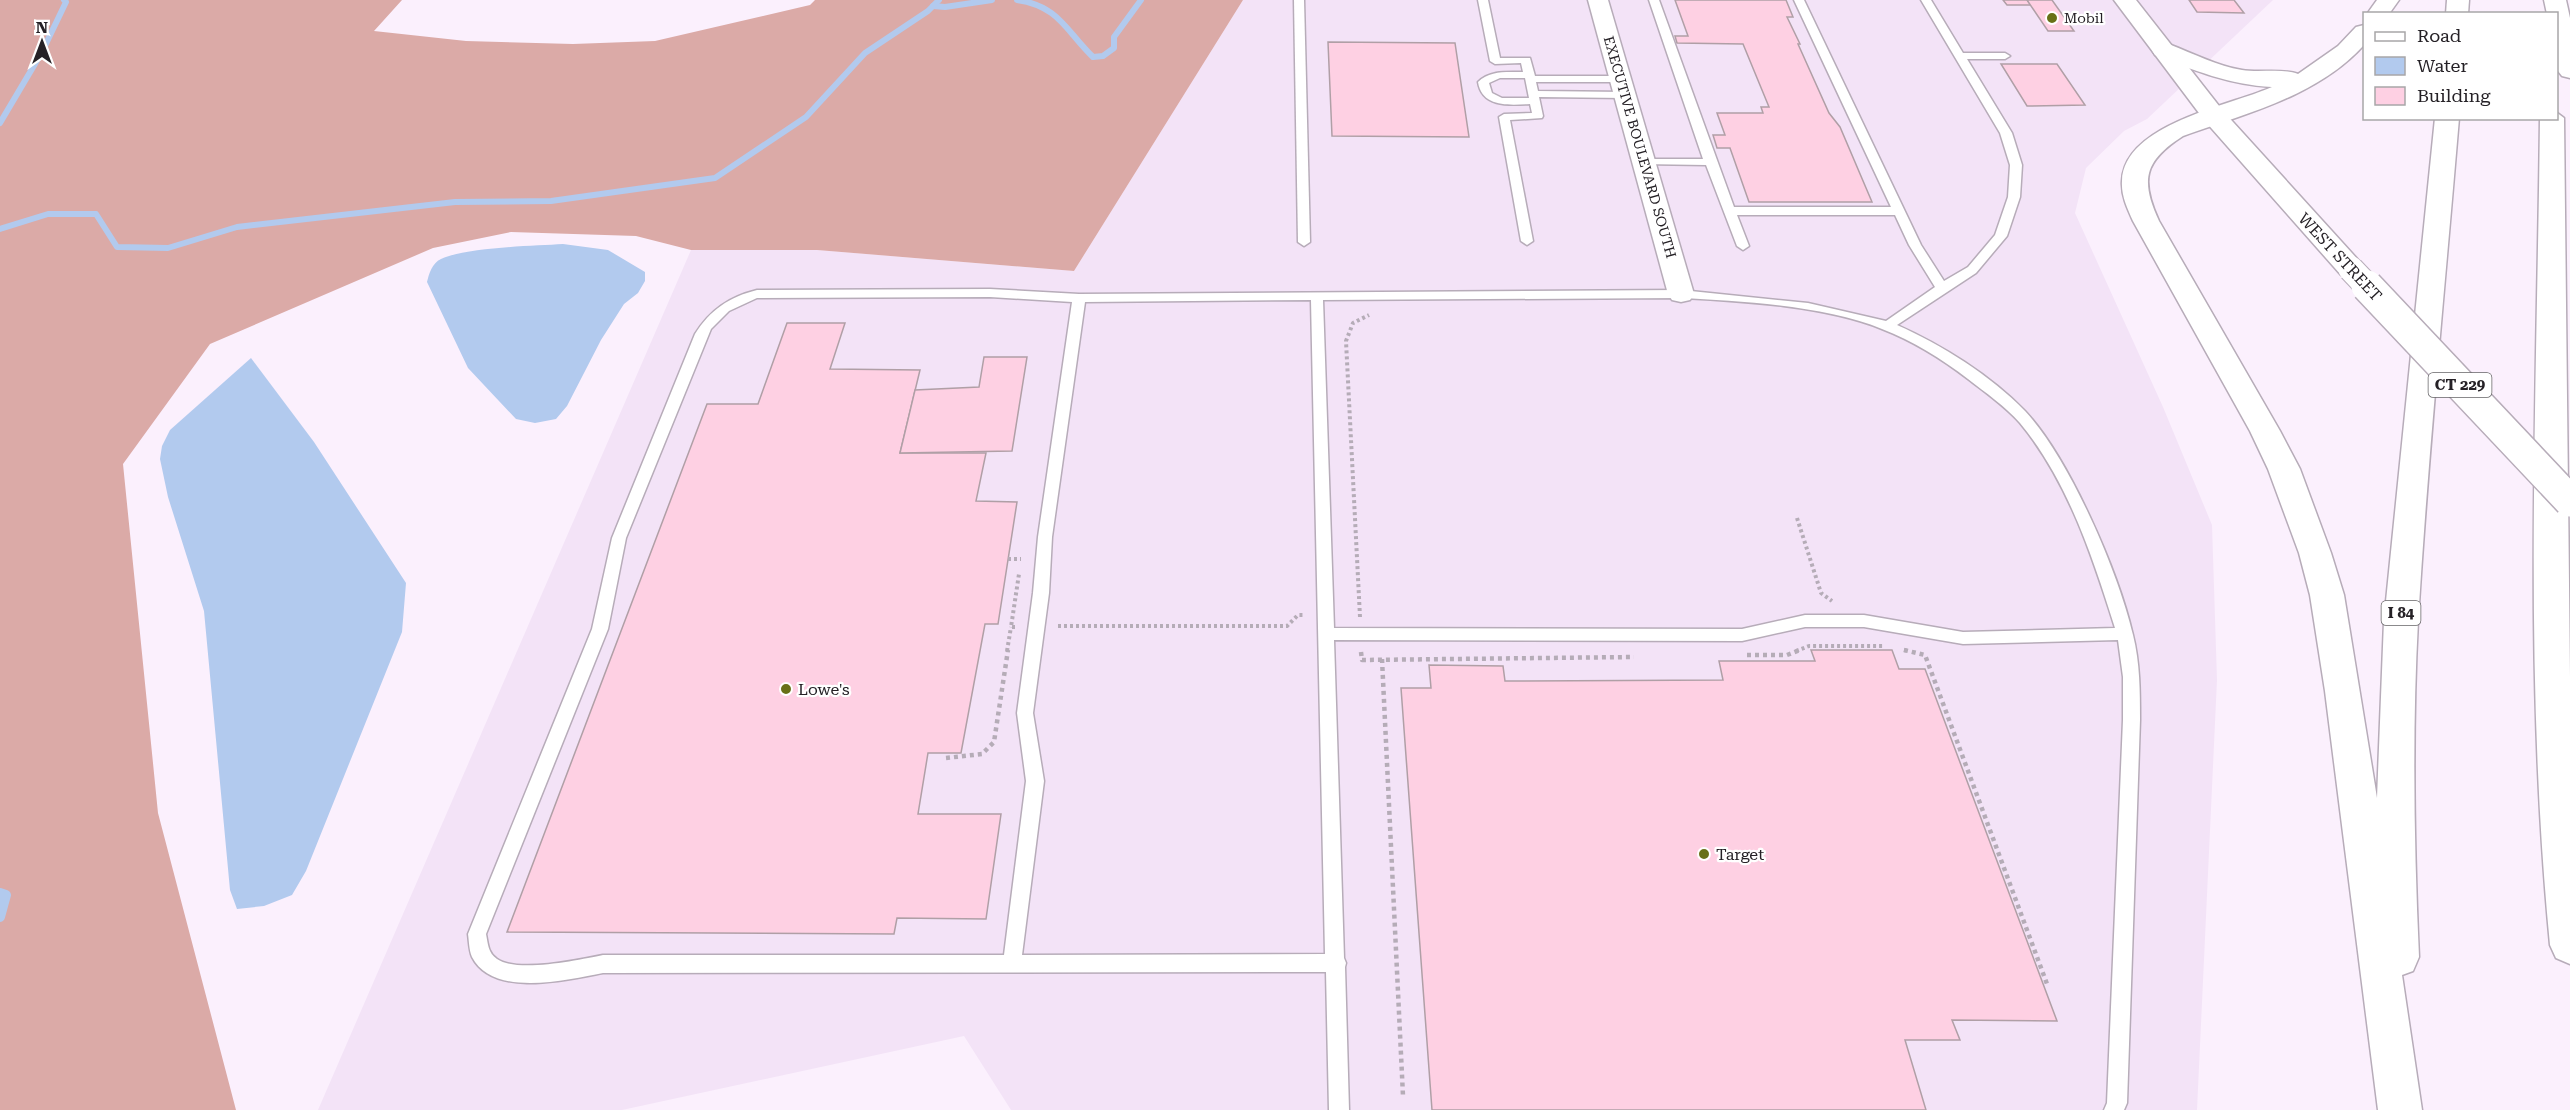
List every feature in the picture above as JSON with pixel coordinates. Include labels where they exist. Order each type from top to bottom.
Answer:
[{"type":"main road","name":"WEST STREET","points":[[2125,0],[2214,116],[2351,269],[2570,501]]},
{"type":"main road","points":[[2558,18],[2570,71]]},
{"type":"main road","points":[[2363,33],[2336,62],[2289,87],[2174,131],[2157,141],[2145,151],[2137,165],[2133,180],[2135,194],[2146,221],[2265,431],[2300,508],[2315,553],[2332,624],[2343,691],[2400,1110]]},
{"type":"main road","points":[[2163,50],[2228,75],[2247,79],[2287,78],[2336,62]]},
{"type":"main road","name":"I 84","points":[[2408,1110],[2399,996],[2395,857],[2396,731],[2401,621],[2447,120]]},
{"type":"main road","points":[[2552,120],[2550,639],[2559,842],[2570,945]]},
{"type":"street","name":"EXECUTIVE BOULEVARD SOUTH","points":[[1598,0],[1681,294]]},
{"type":"lane","points":[[1299,0],[1304,242]]},
{"type":"lane","points":[[1483,0],[1495,61],[1526,60],[1538,116],[1504,117],[1527,241]]},
{"type":"lane","points":[[1654,0],[1710,162],[1743,246]]},
{"type":"lane","points":[[1799,0],[1915,245],[1942,288]]},
{"type":"lane","points":[[1887,326],[1972,270],[2001,236],[2014,197],[2016,165],[2006,133],[1926,0]]},
{"type":"lane","points":[[1960,56],[2005,56]]},
{"type":"lane","points":[[1491,77],[1530,77],[1623,87],[1503,100],[1486,94],[1483,82],[1491,77]]},
{"type":"lane","points":[[1644,162],[1710,162]]},
{"type":"lane","points":[[1728,211],[1899,211]]},
{"type":"lane","points":[[1337,963],[603,964],[552,972],[512,972],[494,968],[482,960],[476,947],[477,934],[600,629],[619,538],[701,334],[712,317],[725,306],[757,294],[990,293],[1079,298],[1681,294],[1756,299],[1840,313],[1887,326],[1959,365],[2003,398],[2031,427],[2063,481],[2088,534],[2111,590],[2125,634],[2131,681],[2124,936],[2117,1103],[2114,1110]]},
{"type":"lane","points":[[1317,297],[1337,963],[1339,1110]]},
{"type":"lane","points":[[1012,964],[1035,781],[1025,713],[1037,626],[1045,537],[1079,298]]},
{"type":"lane","points":[[1326,634],[1742,635],[1805,621],[1864,621],[1963,638],[2125,634]]},
{"type":"path","points":[[1397,296],[1399,313],[1376,313],[1364,316],[1353,323],[1346,341],[1362,660],[1644,656]]},
{"type":"path","points":[[1797,518],[1821,593],[1832,600],[1848,648]]},
{"type":"path","points":[[946,758],[982,753],[994,742],[1023,548]]},
{"type":"path","points":[[1008,559],[1021,560]]},
{"type":"path","points":[[1011,627],[1287,626],[1298,615],[1359,614]]},
{"type":"path","points":[[1740,656],[1787,655],[1809,646],[1848,648],[1889,646]]},
{"type":"path","points":[[1898,648],[1925,655],[2047,984]]},
{"type":"path","points":[[1382,659],[1403,1096]]},
{"type":"shaded area","points":[[0,0],[402,0],[374,31],[466,41],[573,44],[655,41],[810,5],[815,0],[1243,0],[1074,271],[817,250],[691,250],[636,236],[511,232],[433,248],[210,344],[123,464],[158,813],[236,1110],[0,1110]]},
{"type":"shaded area","points":[[1243,0],[2273,0],[2147,119],[2124,131],[2086,168],[2075,213],[2163,407],[2212,525],[2217,680],[2197,1110],[1011,1110],[964,1036],[622,1110],[318,1110],[691,250],[817,250],[1074,271]]},
{"type":"water","points":[[563,244],[608,250],[645,272],[645,281],[638,293],[624,304],[601,340],[567,406],[556,419],[535,423],[516,419],[468,368],[427,282],[435,263],[453,255],[500,248]]},
{"type":"water","points":[[251,358],[314,442],[406,583],[402,632],[306,871],[292,895],[264,906],[237,909],[230,890],[204,611],[168,497],[160,459],[162,446],[170,430]]},
{"type":"building","points":[[1675,0],[1786,0],[1793,17],[1787,17],[1800,44],[1798,44],[1829,113],[1840,127],[1872,202],[1749,202],[1730,148],[1717,148],[1713,135],[1725,135],[1717,113],[1763,113],[1761,107],[1769,107],[1743,44],[1677,43],[1675,36],[1688,36]]},
{"type":"building","points":[[2003,0],[2027,0],[2031,5],[2007,5]]},
{"type":"building","name":"Mobil","points":[[2027,0],[2052,0],[2074,31],[2048,31]]},
{"type":"building","points":[[2189,0],[2234,0],[2244,13],[2197,12]]},
{"type":"building","points":[[1328,42],[1455,43],[1469,137],[1332,136]]},
{"type":"building","points":[[2001,64],[2057,64],[2085,105],[2027,106]]},
{"type":"building","name":"Lowe's","points":[[787,323],[845,323],[830,369],[920,370],[900,453],[986,453],[976,501],[1017,502],[998,624],[985,624],[961,753],[928,753],[918,814],[1001,814],[986,919],[897,918],[894,934],[507,932],[707,404],[758,404]]},
{"type":"building","points":[[984,357],[1027,357],[1012,451],[900,453],[915,390],[979,387]]},
{"type":"building","name":"Target","points":[[1811,650],[1892,650],[1899,669],[1925,669],[2057,1021],[1952,1020],[1960,1040],[1905,1040],[1926,1110],[1432,1110],[1401,688],[1431,688],[1429,665],[1503,666],[1505,681],[1723,680],[1719,661],[1815,661]]},
{"type":"waterway","points":[[0,123],[42,52],[66,2],[64,0]]},
{"type":"waterway","points":[[933,6],[939,0]]},
{"type":"waterway","points":[[933,6],[945,7],[992,0]]},
{"type":"waterway","points":[[1017,0],[1031,3],[1052,14],[1093,57],[1103,56],[1114,48],[1114,37],[1141,0]]},
{"type":"waterway","points":[[0,229],[48,214],[96,214],[117,247],[168,248],[237,227],[455,202],[551,201],[715,178],[806,117],[865,53],[933,6]]},
{"type":"waterway","points":[[0,893],[6,895],[0,917]]},
{"type":"place","name":"Mobil","points":[[2052,18]]},
{"type":"place","name":"Lowe's","points":[[786,689]]},
{"type":"place","name":"Target","points":[[1704,854]]}]
